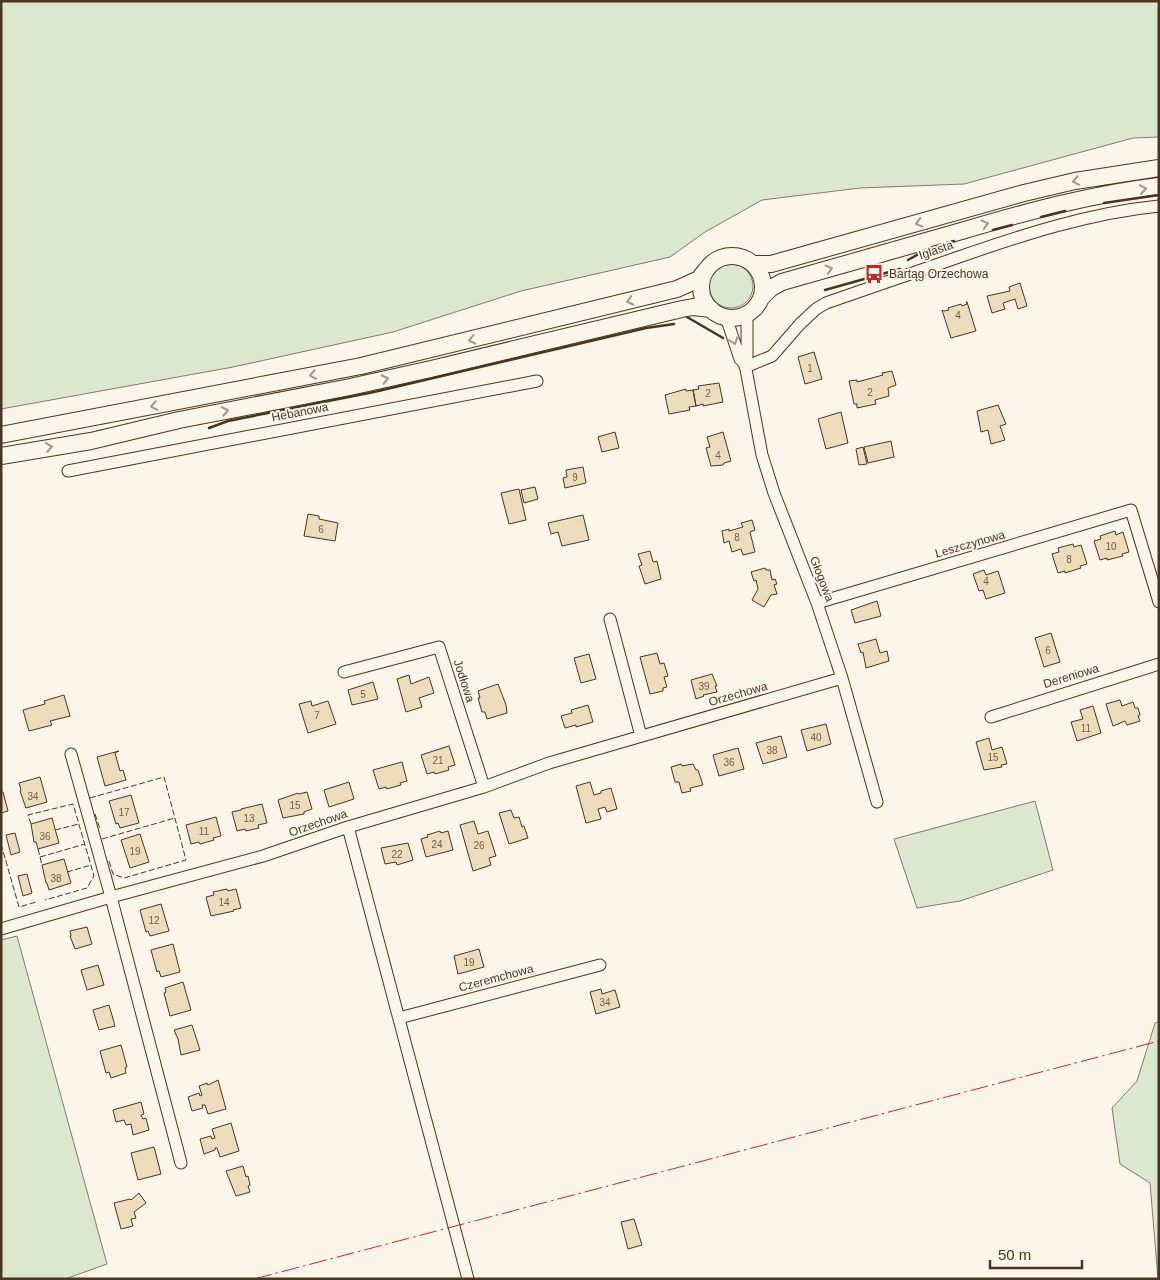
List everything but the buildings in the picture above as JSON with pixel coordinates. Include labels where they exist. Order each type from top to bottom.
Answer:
[{"type":"main road","points":[[753,264],[771,264],[1024,193],[1075,181],[1159,168]]},
{"type":"main road","points":[[1,456],[91,440],[179,420],[350,387],[682,309],[693,307],[710,309],[726,317],[737,317],[747,314],[771,288],[782,282],[1051,206],[1096,196],[1159,186]]},
{"type":"main road","points":[[1,435],[370,364],[677,289],[699,279],[711,264],[727,256],[737,256],[753,264],[759,271],[763,289],[761,298]]},
{"type":"main road","points":[[705,271],[701,287],[702,295],[710,309]]},
{"type":"street","name":"Iglasta","points":[[745,365],[772,356],[800,324],[816,309],[826,303],[1049,228],[1110,213],[1159,206]]},
{"type":"street","name":"Głogowa","points":[[747,314],[747,356],[745,365],[762,455],[774,493],[817,603],[842,678],[877,802]]},
{"type":"street","name":"Głogowa","points":[[726,317],[740,359],[745,365]]},
{"type":"street","name":"Hebanowa","points":[[68,471],[537,381]]},
{"type":"street","name":"Leszczynowa","points":[[817,603],[1132,510],[1159,602]]},
{"type":"street","points":[[610,619],[641,736]]},
{"type":"street","name":"Jodłowa","points":[[344,672],[438,647],[484,787]]},
{"type":"street","name":"Dereniowa","points":[[991,717],[1159,664]]},
{"type":"street","name":"Orzechowa","points":[[1,930],[111,897],[263,856],[348,827],[484,787],[549,763],[842,678]]},
{"type":"street","points":[[71,754],[181,1163]]},
{"type":"street","points":[[348,827],[468,1279]]},
{"type":"street","name":"Czeremchowa","points":[[399,1018],[600,966]]},
{"type":"green space","points":[[1,1],[1159,1],[1159,137],[1133,138],[964,184],[860,188],[762,200],[705,232],[670,257],[521,291],[393,332],[233,367],[1,409]]},
{"type":"green space","points":[[727,264],[735,264],[747,270],[753,286],[747,302],[735,308],[727,308],[715,302],[709,290],[709,282],[715,270]]},
{"type":"green space","points":[[1035,801],[1053,870],[960,901],[917,908],[894,839]]},
{"type":"green space","points":[[17,936],[107,1264],[65,1279],[1,1279],[1,940]]},
{"type":"green space","points":[[1159,1022],[1158,1279],[1150,1183],[1120,1164],[1112,1108],[1137,1081],[1155,1023]]},
{"type":"fence","points":[[90,798],[164,777],[186,860],[124,878],[113,874],[109,861]]},
{"type":"fence","points":[[31,824],[28,815],[73,804],[94,876],[87,888],[45,900]]},
{"type":"fence","points":[[95,814],[100,829]]},
{"type":"fence","points":[[102,839],[175,818]]},
{"type":"fence","points":[[55,830],[79,824]]},
{"type":"fence","points":[[1,844],[19,907],[36,902]]},
{"type":"fence","points":[[40,857],[85,844]]},
{"type":"fence","points":[[38,849],[42,865]]},
{"type":"fence","points":[[67,872],[91,865]]},
{"type":"wall","points":[[1104,203],[1159,195]]},
{"type":"wall","points":[[1041,217],[1065,211]]},
{"type":"wall","points":[[993,230],[1012,225]]},
{"type":"wall","points":[[908,260],[929,248],[954,241]]},
{"type":"wall","points":[[825,290],[900,269]]},
{"type":"wall","points":[[687,317],[723,338]]},
{"type":"wall","points":[[209,428],[228,421],[374,392],[646,328],[674,324]]},
{"type":"power","points":[[254,1279],[1159,1041]]},
{"type":"place","name":"Bartąg Orzechowa","points":[[874,274]]}]
